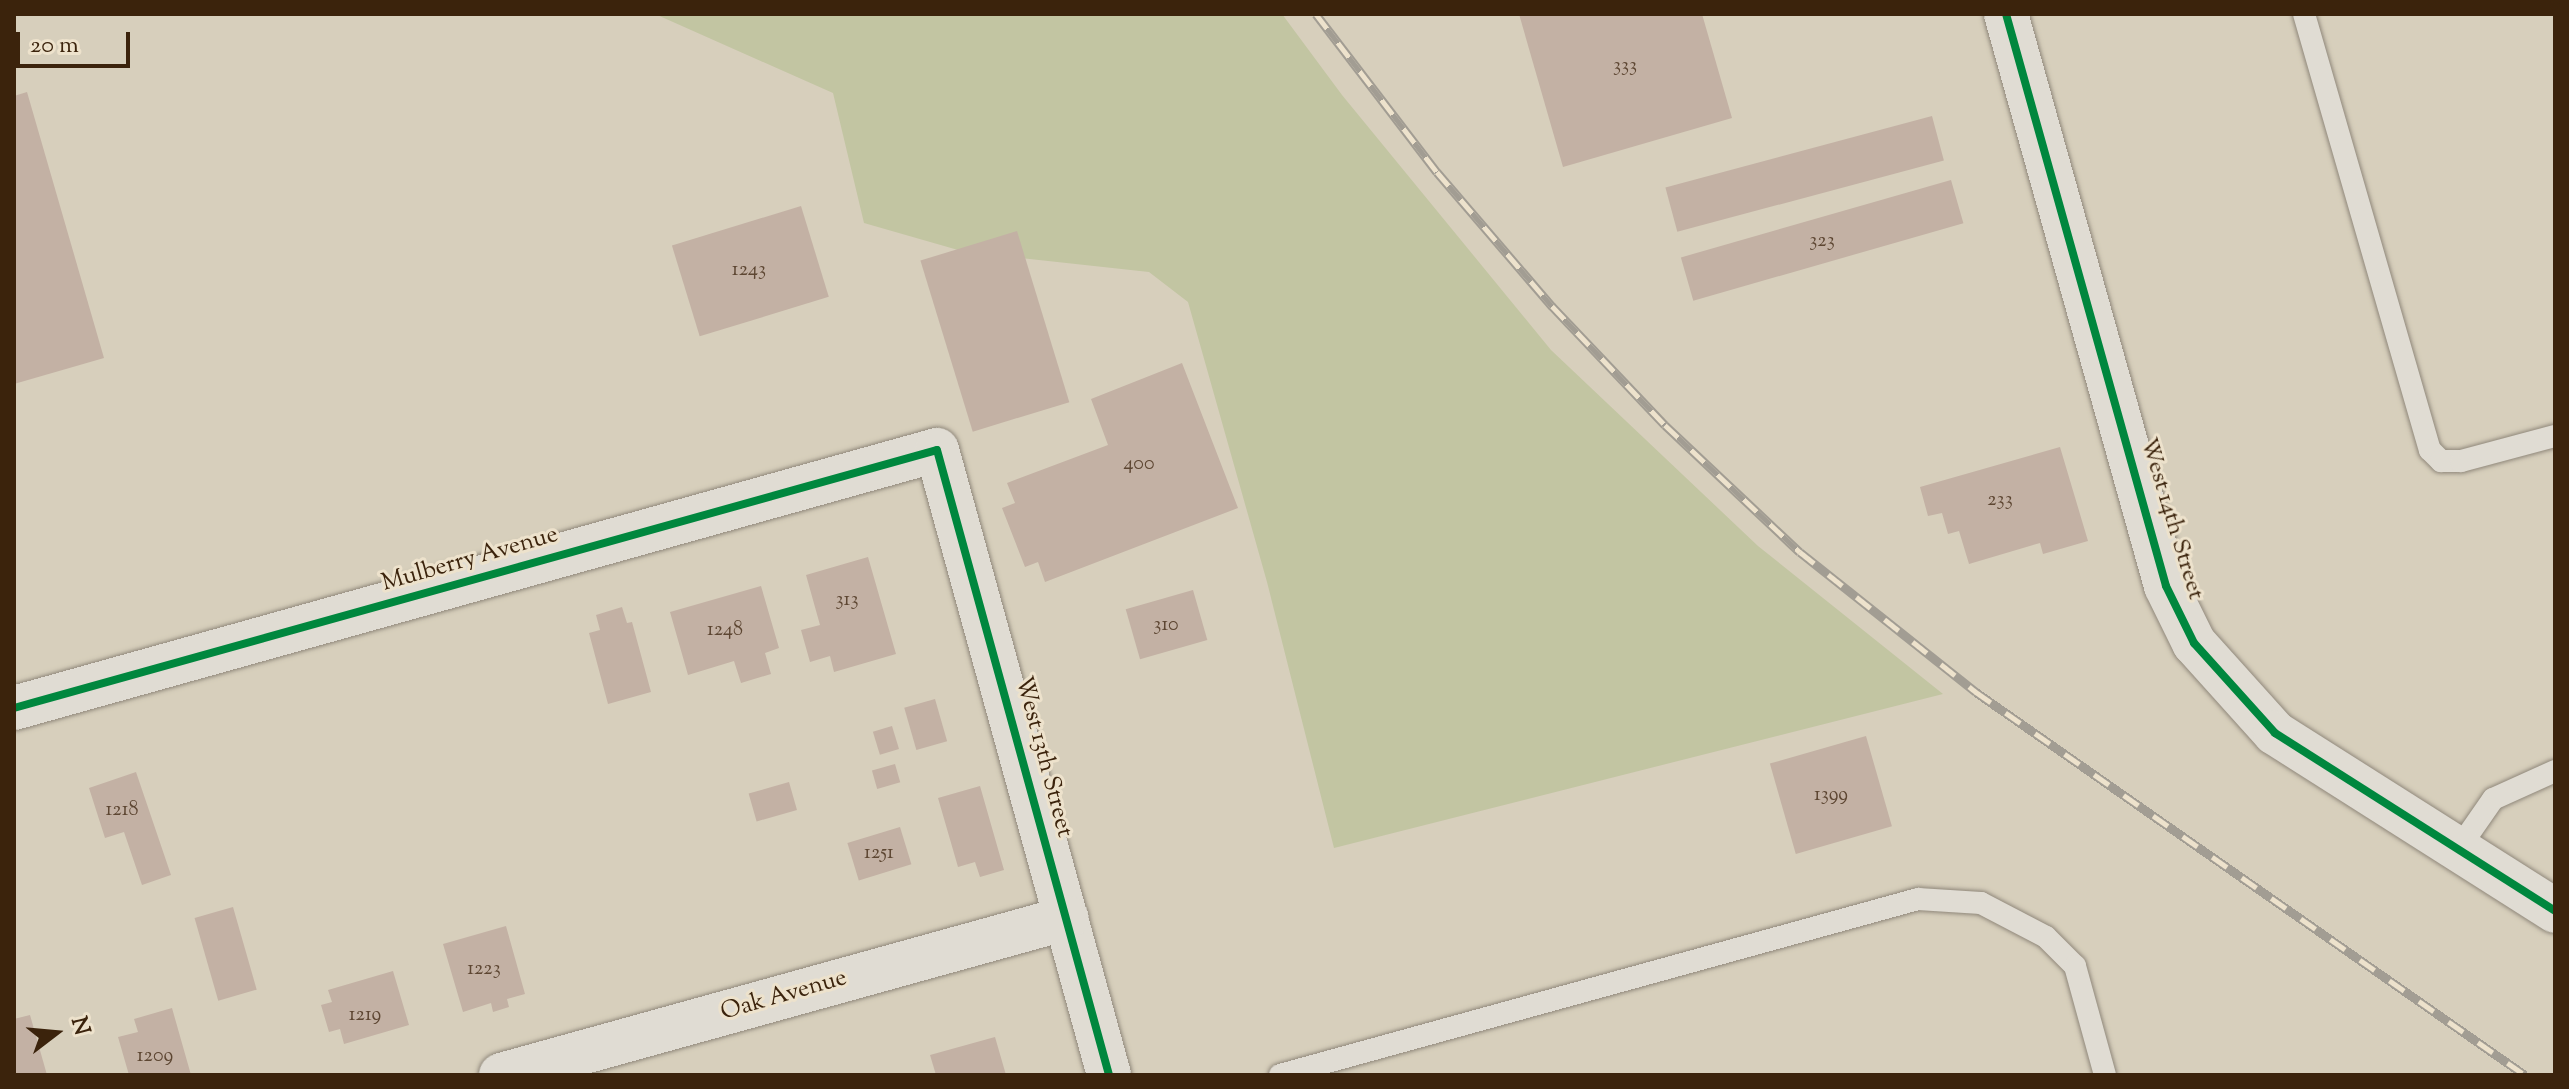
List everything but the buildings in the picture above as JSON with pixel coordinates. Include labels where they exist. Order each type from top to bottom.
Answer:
[{"type":"street","name":"West 14th Street","points":[[2006,14],[2166,586],[2194,643],[2275,733],[2555,911]]},
{"type":"street","name":"Mulberry Avenue","points":[[14,708],[937,450]]},
{"type":"street","name":"West 13th Street","points":[[937,450],[1109,1075]]},
{"type":"street","name":"Oak Avenue","points":[[501,1075],[1067,918]]},
{"type":"lane","points":[[2304,14],[2430,450],[2441,461],[2461,461],[2555,436]]},
{"type":"lane","points":[[2459,848],[2493,799],[2555,771]]},
{"type":"lane","points":[[1280,1075],[1918,899],[1981,903],[2046,937],[2075,966],[2105,1075]]},
{"type":"green space","points":[[655,14],[1282,14],[1342,95],[1551,350],[1758,546],[1943,694],[1334,848],[1267,582],[1188,302],[1149,272],[965,252],[864,223],[833,93]]},
{"type":"railway","points":[[1316,14],[1437,172],[1552,306],[1665,425],[1800,552],[1976,692],[2525,1075]]},
{"type":"cycle path","points":[[2006,14],[2166,586],[2194,643],[2275,733],[2555,911]]},
{"type":"cycle path","points":[[14,708],[937,450],[1109,1075]]}]
